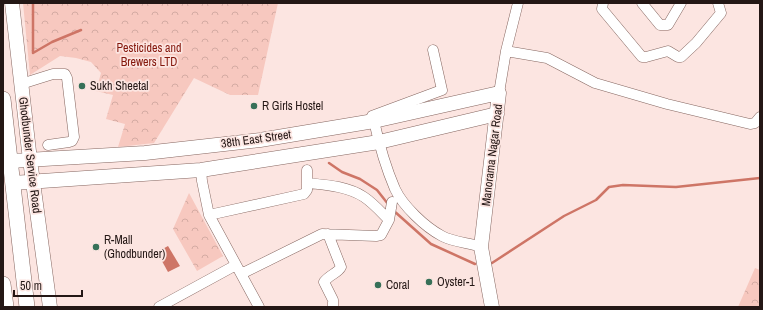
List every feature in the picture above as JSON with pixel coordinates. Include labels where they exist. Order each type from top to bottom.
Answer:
[{"type":"main road","points":[[3,99],[26,307]]},
{"type":"main road","points":[[3,284],[6,307]]},
{"type":"street","name":"Ghodbunder Service Road","points":[[12,3],[30,160],[50,307]]},
{"type":"street","name":"Manorama Nagar Road","points":[[492,307],[481,247],[499,93],[506,51],[518,3]]},
{"type":"street","points":[[604,3],[602,9],[642,57],[668,51],[678,57],[681,57],[696,43],[721,13],[718,3]]},
{"type":"street","points":[[642,3],[660,25],[668,25],[681,3]]},
{"type":"street","points":[[433,50],[442,90],[373,119],[395,189],[402,200],[424,223],[443,236],[481,247]]},
{"type":"street","points":[[506,51],[547,58],[595,83],[666,104],[750,124],[755,123],[760,117]]},
{"type":"street","points":[[21,84],[53,74],[65,74],[67,78],[74,137],[70,142],[48,145]]},
{"type":"street","name":"38th East Street","points":[[10,161],[145,153],[260,140],[499,93]]},
{"type":"street","name":"38th East Street","points":[[13,183],[201,170],[379,142],[497,114]]},
{"type":"street","points":[[145,153],[148,173]]},
{"type":"street","points":[[201,170],[209,215],[259,307]]},
{"type":"street","points":[[209,215],[304,194],[307,190],[307,170]]},
{"type":"street","points":[[307,184],[336,186],[354,192],[364,197],[389,220]]},
{"type":"street","points":[[241,274],[322,234],[381,235],[389,220],[392,202]]},
{"type":"street","points":[[328,234],[341,267],[340,270],[328,277],[324,282],[333,300],[334,307]]},
{"type":"street","points":[[159,307],[236,265]]},
{"type":"green space","name":"Pesticides and Brewers LTD","points":[[23,3],[278,3],[258,95],[230,95],[194,78],[154,143],[118,147],[125,124],[106,119],[113,95],[96,91],[101,73],[91,62],[60,56],[30,75]]},
{"type":"green space","points":[[189,193],[223,256],[197,271],[173,229]]},
{"type":"green space","points":[[755,268],[760,270],[760,307],[738,307]]},
{"type":"shaded area","points":[[168,246],[180,266],[168,272],[157,252]]},
{"type":"waterway","points":[[33,3],[33,53],[52,42],[81,30]]},
{"type":"waterway","points":[[329,163],[342,172],[360,179],[377,190],[388,204]]},
{"type":"waterway","points":[[492,263],[564,216],[596,200],[609,187],[623,185],[676,187],[760,178]]},
{"type":"waterway","points":[[394,211],[431,244],[475,264]]},
{"type":"place","name":"Sukh Sheetal","points":[[82,86]]},
{"type":"place","name":"R Girls Hostel","points":[[254,106]]},
{"type":"place","name":"R-Mall (Ghodbunder)","points":[[96,247]]},
{"type":"place","name":"Oyster-1","points":[[429,282]]},
{"type":"place","name":"Coral","points":[[378,285]]}]
